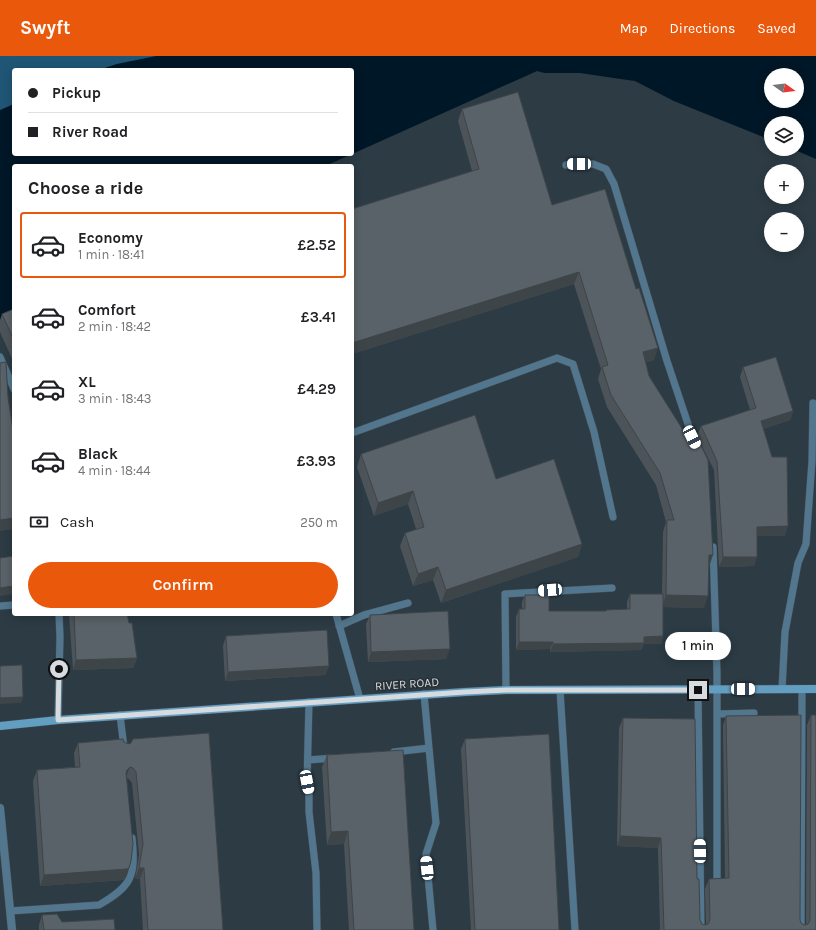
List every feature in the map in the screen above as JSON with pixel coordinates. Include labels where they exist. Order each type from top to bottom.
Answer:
[{"type":"street","name":"RIVER ROAD","points":[[0,726],[58,720],[309,702],[506,690],[816,689]]},
{"type":"street","points":[[0,808],[12,930]]},
{"type":"lane","points":[[566,165],[593,164],[606,169],[614,184],[667,361],[696,444]]},
{"type":"lane","points":[[0,357],[12,384]]},
{"type":"lane","points":[[354,432],[557,358],[573,364],[594,432],[613,518]]},
{"type":"lane","points":[[782,689],[785,632],[798,562],[806,544],[812,461],[813,403]]},
{"type":"lane","points":[[712,539],[716,606],[718,689],[717,878]]},
{"type":"lane","points":[[506,690],[505,594],[612,588]]},
{"type":"lane","points":[[339,626],[364,615],[408,603]]},
{"type":"lane","points":[[0,606],[12,605]]},
{"type":"lane","points":[[58,720],[59,616]]},
{"type":"lane","points":[[336,616],[360,699]]},
{"type":"lane","points":[[801,930],[802,689]]},
{"type":"lane","points":[[560,690],[575,930]]},
{"type":"lane","points":[[698,690],[701,930]]},
{"type":"lane","points":[[424,694],[436,823],[426,854],[433,930]]},
{"type":"lane","points":[[309,702],[307,782],[316,873],[317,930]]},
{"type":"lane","points":[[718,714],[754,713]]},
{"type":"lane","points":[[120,716],[124,750]]},
{"type":"lane","points":[[385,753],[429,748]]},
{"type":"lane","points":[[308,760],[339,758]]},
{"type":"lane","points":[[10,911],[99,905],[110,898],[123,888],[129,881],[132,873],[134,855],[131,827]]},
{"type":"shaded area","points":[[0,56],[239,56],[220,68],[12,68],[12,156],[14,156],[14,164],[12,164],[12,168],[0,180]]},
{"type":"shaded area","points":[[156,56],[816,56],[816,159],[804,154],[804,116],[764,116],[764,137],[674,101],[635,81],[580,73],[545,73],[537,71],[354,153],[354,68],[104,68]]},
{"type":"shaded area","points":[[537,71],[545,73],[580,73],[635,81],[674,101],[764,137],[764,156],[804,156],[804,154],[816,159],[816,930],[0,930],[0,326],[12,320],[12,616],[354,616],[354,164],[329,164],[347,156],[354,156],[354,153]]},
{"type":"shaded area","points":[[12,105],[12,156],[348,156],[330,164],[12,164],[12,320],[0,326],[0,110]]},
{"type":"building","points":[[518,92],[552,205],[605,189],[636,289],[639,288],[658,348],[643,352],[649,376],[683,430],[692,427],[708,460],[713,555],[709,555],[708,596],[666,595],[667,520],[674,520],[660,473],[611,395],[602,367],[608,365],[579,272],[354,342],[354,208],[479,169],[462,109]]},
{"type":"building","points":[[12,310],[12,336],[2,314]]},
{"type":"building","points":[[776,357],[793,411],[761,421],[772,457],[787,457],[788,526],[757,527],[757,557],[723,557],[717,461],[701,426],[756,408],[743,367]]},
{"type":"building","points":[[6,362],[8,397],[12,424],[12,518],[0,520],[0,363]]},
{"type":"building","points":[[475,415],[496,479],[554,459],[582,544],[446,590],[438,567],[418,574],[405,533],[424,527],[413,491],[378,503],[361,454]]},
{"type":"building","points":[[12,556],[12,586],[0,588],[0,558]]},
{"type":"building","points":[[630,594],[663,594],[663,636],[644,637],[644,643],[553,644],[553,642],[519,642],[519,609],[525,609],[525,595],[549,595],[549,611],[606,611],[630,609]]},
{"type":"building","points":[[448,611],[450,649],[371,652],[370,615]]},
{"type":"building","points":[[74,616],[127,616],[129,623],[132,623],[137,658],[76,660]]},
{"type":"building","points":[[327,630],[329,666],[228,672],[226,636]]},
{"type":"building","points":[[22,665],[23,697],[0,698],[0,666]]},
{"type":"building","points":[[801,715],[800,920],[804,925],[808,924],[810,920],[811,715],[816,715],[816,930],[664,930],[661,838],[620,836],[623,718],[695,719],[697,879],[699,879],[700,920],[704,925],[708,924],[710,920],[709,879],[729,878],[726,716]]},
{"type":"building","points":[[209,733],[223,930],[148,930],[144,868],[139,868],[143,844],[136,772],[130,767],[126,773],[133,844],[129,868],[44,875],[37,770],[80,767],[78,743],[123,739],[124,742],[128,744],[131,743],[133,739]]},
{"type":"building","points":[[549,734],[559,930],[475,930],[465,739]]},
{"type":"building","points":[[403,750],[414,930],[354,930],[348,831],[331,832],[327,755]]},
{"type":"building","points":[[57,914],[62,922],[114,919],[115,930],[44,930],[42,915]]},
{"type":"route","points":[[59,669],[58,720],[506,690],[698,690]]}]
